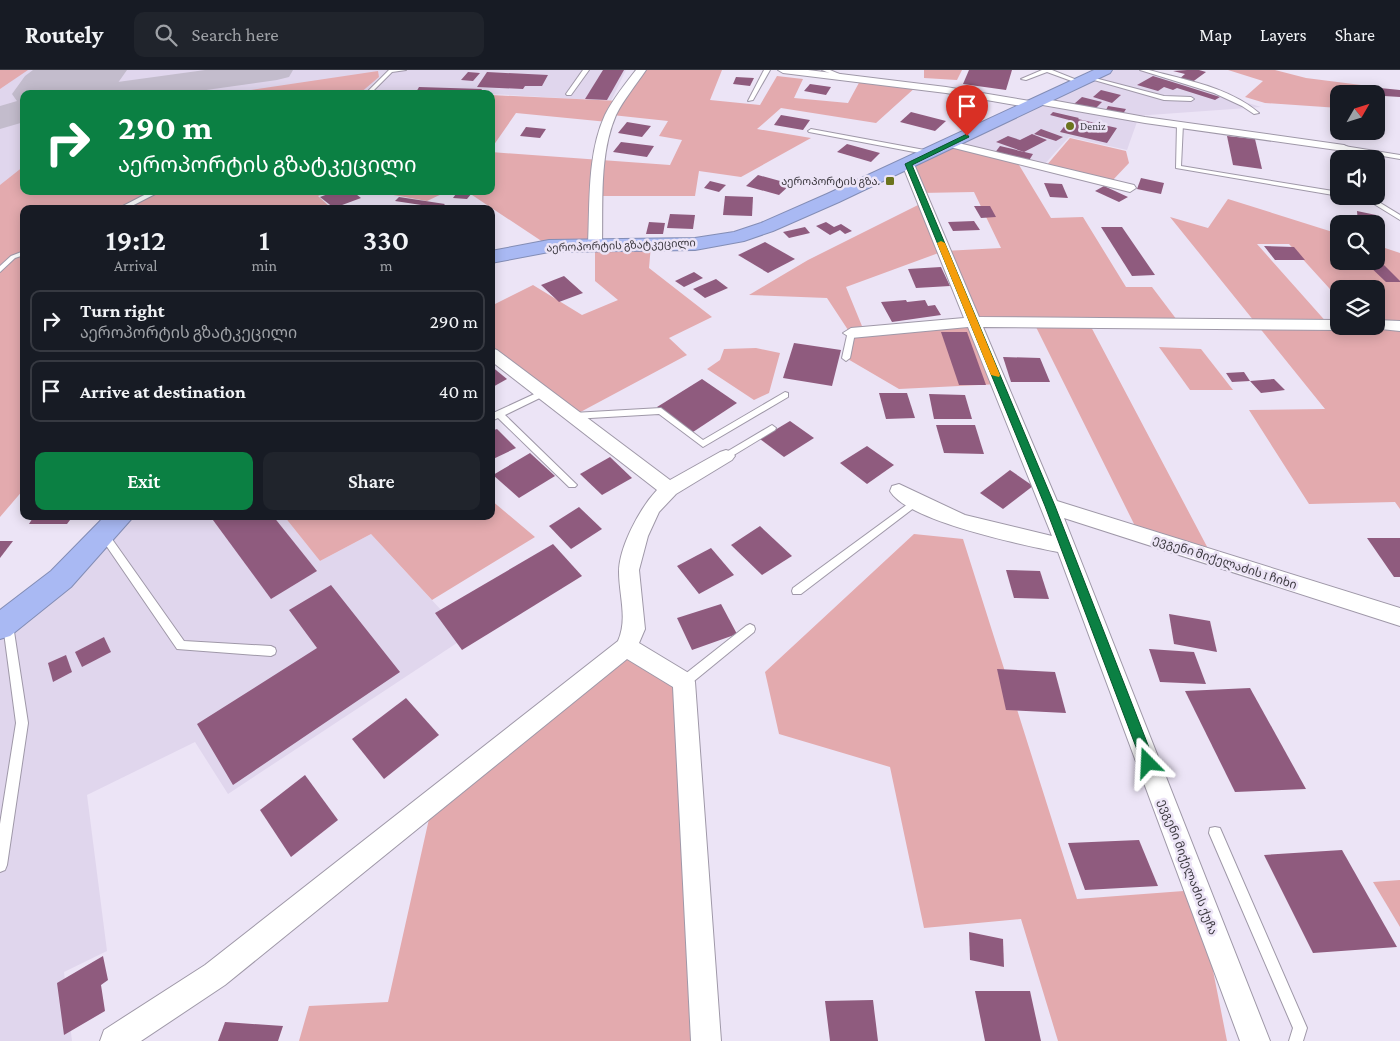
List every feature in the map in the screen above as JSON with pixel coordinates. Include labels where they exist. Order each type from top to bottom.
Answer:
[{"type":"highway","name":"აეროპორტის გზატკეცილი","points":[[495,256],[549,246],[695,244],[737,237],[767,227],[908,164],[1104,70]]},
{"type":"highway","points":[[4,624],[61,579],[113,525]]},
{"type":"street","points":[[595,245],[599,160],[608,122],[619,101],[641,70]]},
{"type":"street","points":[[783,70],[840,73],[1349,149]]},
{"type":"street","points":[[950,144],[1130,188]]},
{"type":"street","name":"ევგენი მიქელაძის ქუჩა","points":[[908,164],[1050,506],[1255,1041]]},
{"type":"street","points":[[850,333],[974,322],[1330,325]]},
{"type":"street","points":[[1385,326],[1400,326]]},
{"type":"street","points":[[495,356],[670,489]]},
{"type":"street","points":[[116,1041],[215,975],[626,648],[634,629],[629,570],[638,536],[651,508],[670,489],[726,456]]},
{"type":"street","points":[[899,491],[948,518],[1065,546]]},
{"type":"street","name":"ევგენი მიქელაძის I ჩიხი","points":[[1050,506],[1400,617]]},
{"type":"street","points":[[626,648],[684,682],[706,1041]]},
{"type":"lane","points":[[371,90],[392,71],[403,70]]},
{"type":"lane","points":[[568,94],[586,70]]},
{"type":"lane","points":[[750,100],[767,70]]},
{"type":"lane","points":[[826,70],[840,73]]},
{"type":"lane","points":[[1024,79],[1047,70],[1164,98],[1191,99]]},
{"type":"lane","points":[[1144,70],[1211,90],[1244,104],[1256,113]]},
{"type":"lane","points":[[1180,124],[1178,166],[1330,192]]},
{"type":"lane","points":[[811,131],[930,153]]},
{"type":"lane","points":[[1349,149],[1400,157]]},
{"type":"lane","points":[[128,205],[150,195]]},
{"type":"lane","points":[[1376,205],[1400,218]]},
{"type":"lane","points":[[0,270],[13,257],[20,254]]},
{"type":"lane","points":[[846,358],[850,333]]},
{"type":"lane","points":[[543,393],[495,416],[572,485]]},
{"type":"lane","points":[[573,416],[661,411],[703,444],[785,395]]},
{"type":"lane","points":[[726,456],[772,428]]},
{"type":"lane","points":[[797,591],[916,502]]},
{"type":"lane","points":[[113,525],[181,646],[271,651]]},
{"type":"lane","points":[[0,865],[22,723],[4,624]]},
{"type":"lane","points":[[684,682],[750,629]]},
{"type":"lane","points":[[1215,833],[1300,1028],[1296,1041]]},
{"type":"shaded area","points":[[0,70],[626,70],[611,101],[495,94],[495,90],[20,90],[20,195],[24,195],[24,205],[20,205],[20,222],[0,287]]},
{"type":"shaded area","points":[[0,70],[28,70],[0,89]]},
{"type":"shaded area","points":[[641,70],[722,70],[710,100],[760,105],[777,76],[803,79],[794,98],[848,103],[861,79],[917,86],[876,123],[781,108],[757,129],[811,138],[741,177],[699,171],[695,196],[597,196],[595,245],[549,246],[495,210],[495,205],[487,205],[472,195],[495,195],[495,152],[670,165],[682,140],[659,136],[668,121],[612,115],[608,122],[516,113],[495,143],[495,95],[619,101]]},
{"type":"shaded area","points":[[924,70],[962,70],[957,80],[924,78]]},
{"type":"shaded area","points":[[1107,70],[1140,70],[1261,107],[1135,116],[1044,101]]},
{"type":"shaded area","points":[[1228,70],[1275,70],[1306,78],[1361,85],[1330,85],[1330,107],[1265,103],[1245,97],[1263,81]]},
{"type":"shaded area","points":[[378,71],[379,77],[364,90],[251,90]]},
{"type":"shaded area","points":[[1042,103],[1138,119],[1127,150],[1069,137],[1043,166],[954,144]]},
{"type":"shaded area","points":[[1070,138],[1126,151],[1129,163],[1111,182],[1046,166]]},
{"type":"shaded area","points":[[950,144],[1016,160],[1051,218],[1083,217],[1126,287],[1152,287],[1180,324],[1089,323],[1213,558],[1139,534],[1034,323],[974,322],[944,251],[1001,248],[974,192],[920,193],[908,164]]},
{"type":"shaded area","points":[[20,169],[20,195],[321,195],[318,196],[328,205],[20,205],[20,494],[0,517],[0,185]]},
{"type":"shaded area","points":[[393,195],[440,195],[427,201]]},
{"type":"shaded area","points":[[1228,199],[1330,231],[1330,270],[1385,270],[1385,248],[1400,253],[1400,509],[1395,502],[1309,504],[1249,410],[1325,409],[1170,217],[1208,228]]},
{"type":"shaded area","points":[[924,202],[944,251],[846,287],[864,331],[974,322],[999,384],[899,389],[846,358],[850,333],[827,298],[749,295],[808,260]]},
{"type":"shaded area","points":[[595,245],[651,245],[649,268],[712,317],[669,338],[687,355],[573,416],[495,356],[495,304],[533,285],[582,315],[618,300],[595,281]]},
{"type":"shaded area","points":[[1159,347],[1201,349],[1233,390],[1190,390]]},
{"type":"shaded area","points":[[756,348],[780,353],[769,393],[754,400],[707,369],[720,360],[724,349]]},
{"type":"shaded area","points":[[495,503],[535,537],[432,600],[371,534],[320,561],[287,520],[495,520]]},
{"type":"shaded area","points":[[117,520],[287,520],[320,561],[371,534],[466,637],[228,794],[195,742],[87,795],[107,951],[64,972],[72,1041],[0,1041],[0,627]]},
{"type":"shaded area","points":[[914,534],[963,539],[1077,899],[1197,890],[1227,1041],[1058,1041],[1021,919],[924,928],[890,767],[779,734],[765,672]]},
{"type":"shaded area","points":[[626,647],[684,682],[706,1041],[299,1041],[309,1006],[388,1002],[433,801]]},
{"type":"shaded area","points":[[1400,880],[1400,927],[1373,882]]},
{"type":"building","points":[[603,70],[624,70],[607,100],[585,99]]},
{"type":"building","points":[[969,70],[1012,70],[1006,90],[963,84]]},
{"type":"building","points":[[1173,71],[1206,72],[1191,83],[1178,80],[1185,74]]},
{"type":"building","points":[[468,72],[480,73],[473,81],[461,80]]},
{"type":"building","points":[[487,72],[548,75],[542,86],[525,86],[523,89],[477,87]]},
{"type":"building","points":[[1153,76],[1220,97],[1215,100],[1177,88],[1173,90],[1164,87],[1158,91],[1137,85]]},
{"type":"building","points":[[736,77],[754,78],[750,86],[733,84]]},
{"type":"building","points":[[810,84],[831,87],[826,95],[804,91]]},
{"type":"building","points":[[419,87],[482,89],[481,90],[417,90]]},
{"type":"building","points":[[1385,88],[1400,90],[1400,97],[1385,96]]},
{"type":"building","points":[[1101,90],[1121,95],[1112,103],[1093,97]]},
{"type":"building","points":[[1082,97],[1102,102],[1096,108],[1074,104]]},
{"type":"building","points":[[1108,106],[1126,109],[1123,114],[1106,110]]},
{"type":"building","points":[[911,112],[946,121],[935,131],[900,122]]},
{"type":"building","points":[[1053,112],[1117,128],[1107,143],[1060,132],[1069,120],[1050,115]]},
{"type":"building","points":[[781,115],[810,120],[803,130],[774,125]]},
{"type":"building","points":[[627,122],[651,126],[642,137],[618,133]]},
{"type":"building","points":[[526,127],[546,129],[540,138],[520,136]]},
{"type":"building","points":[[1041,129],[1063,137],[1056,141],[1034,134]]},
{"type":"building","points":[[1032,134],[1047,140],[1024,152],[996,142],[1008,136],[1020,140]]},
{"type":"building","points":[[1227,136],[1255,139],[1262,169],[1233,165]]},
{"type":"building","points":[[621,142],[654,146],[647,157],[613,152]]},
{"type":"building","points":[[847,144],[880,153],[871,162],[837,152]]},
{"type":"building","points":[[1000,146],[1033,154],[1028,162],[994,154]]},
{"type":"building","points":[[758,175],[791,184],[779,195],[746,186]]},
{"type":"building","points":[[1141,178],[1164,183],[1161,194],[1137,189]]},
{"type":"building","points":[[710,181],[726,185],[719,192],[704,188]]},
{"type":"building","points":[[1044,183],[1062,184],[1068,198],[1050,197]]},
{"type":"building","points":[[1104,186],[1128,197],[1119,202],[1095,191]]},
{"type":"building","points":[[325,195],[357,195],[361,198],[342,205],[330,205],[320,197]]},
{"type":"building","points":[[455,195],[470,195],[467,199],[453,198]]},
{"type":"building","points":[[725,196],[753,197],[752,216],[723,215]]},
{"type":"building","points":[[399,197],[445,204],[421,205],[395,201]]},
{"type":"building","points":[[974,206],[990,206],[996,217],[981,218]]},
{"type":"building","points":[[1357,211],[1376,215],[1357,215]]},
{"type":"building","points":[[670,214],[695,215],[693,229],[667,228]]},
{"type":"building","points":[[974,221],[980,230],[953,231],[948,222]]},
{"type":"building","points":[[649,222],[665,223],[663,234],[646,234]]},
{"type":"building","points":[[826,222],[834,227],[841,224],[852,231],[845,234],[840,230],[830,235],[816,226]]},
{"type":"building","points":[[805,227],[810,233],[789,238],[783,232]]},
{"type":"building","points":[[1101,227],[1122,227],[1155,275],[1132,276]]},
{"type":"building","points":[[765,242],[795,259],[768,273],[738,255]]},
{"type":"building","points":[[1264,246],[1294,247],[1305,260],[1275,260]]},
{"type":"building","points":[[1385,266],[1400,282],[1386,282],[1373,270],[1385,270]]},
{"type":"building","points":[[941,267],[950,286],[916,288],[908,269]]},
{"type":"building","points":[[694,272],[703,278],[684,287],[675,281]]},
{"type":"building","points":[[564,276],[583,293],[559,302],[541,285]]},
{"type":"building","points":[[716,279],[728,288],[705,298],[693,289]]},
{"type":"building","points":[[906,300],[907,302],[925,300],[928,306],[935,305],[941,315],[892,322],[881,302]]},
{"type":"building","points":[[941,332],[967,332],[986,385],[959,385]]},
{"type":"building","points":[[794,343],[841,350],[832,386],[783,378]]},
{"type":"building","points":[[1003,357],[1040,358],[1050,382],[1011,382]]},
{"type":"building","points":[[495,369],[507,379],[495,386]]},
{"type":"building","points":[[1244,372],[1250,381],[1232,382],[1226,373]]},
{"type":"building","points":[[702,379],[737,403],[693,432],[657,407]]},
{"type":"building","points":[[1274,379],[1285,390],[1261,393],[1250,381]]},
{"type":"building","points":[[879,393],[907,393],[915,418],[886,419]]},
{"type":"building","points":[[929,394],[965,395],[972,419],[934,419]]},
{"type":"building","points":[[790,421],[814,438],[784,457],[760,439]]},
{"type":"building","points":[[936,425],[975,425],[984,454],[944,453]]},
{"type":"building","points":[[497,429],[516,448],[495,458],[495,430]]},
{"type":"building","points":[[867,446],[894,465],[867,484],[840,463]]},
{"type":"building","points":[[530,453],[555,476],[519,498],[495,477],[495,474]]},
{"type":"building","points":[[610,457],[632,478],[602,495],[580,474]]},
{"type":"building","points":[[1010,470],[1033,486],[1003,509],[980,493]]},
{"type":"building","points":[[579,507],[602,529],[571,549],[549,526]]},
{"type":"building","points":[[32,520],[70,520],[67,524],[29,524]]},
{"type":"building","points":[[213,520],[276,520],[317,571],[271,599]]},
{"type":"building","points":[[760,526],[792,556],[762,575],[731,545]]},
{"type":"building","points":[[1367,538],[1400,538],[1400,577],[1394,577]]},
{"type":"building","points":[[0,541],[13,541],[0,558]]},
{"type":"building","points":[[553,544],[582,576],[462,650],[435,613]]},
{"type":"building","points":[[711,548],[734,575],[699,594],[677,566]]},
{"type":"building","points":[[1006,570],[1040,571],[1049,599],[1014,598]]},
{"type":"building","points":[[331,585],[400,672],[233,785],[197,724],[317,648],[289,610]]},
{"type":"building","points":[[721,604],[737,634],[692,650],[677,618]]},
{"type":"building","points":[[1169,614],[1210,621],[1217,652],[1174,644]]},
{"type":"building","points":[[104,637],[111,652],[82,667],[75,652]]},
{"type":"building","points":[[1149,649],[1194,652],[1206,684],[1160,682]]},
{"type":"building","points":[[66,655],[72,672],[53,682],[48,663]]},
{"type":"building","points":[[997,669],[1055,672],[1066,713],[1006,710]]},
{"type":"building","points":[[1250,688],[1306,789],[1235,792],[1185,691]]},
{"type":"building","points":[[406,698],[439,735],[384,779],[352,739]]},
{"type":"building","points":[[305,775],[338,820],[291,857],[260,810]]},
{"type":"building","points":[[1139,840],[1158,886],[1085,890],[1068,843]]},
{"type":"building","points":[[1342,850],[1397,947],[1313,953],[1264,855]]},
{"type":"building","points":[[969,932],[1003,939],[1004,967],[970,960]]},
{"type":"building","points":[[103,956],[108,980],[101,985],[105,1011],[64,1035],[57,983]]},
{"type":"building","points":[[975,991],[1030,991],[1041,1041],[985,1041]]},
{"type":"building","points":[[873,1000],[878,1041],[830,1041],[825,1001]]},
{"type":"building","points":[[225,1022],[283,1026],[278,1041],[218,1041]]},
{"type":"taxiway","points":[[132,90],[277,70]]},
{"type":"taxiway","points":[[0,118],[20,111]]},
{"type":"runway","points":[[60,90],[86,70]]},
{"type":"slow traffic","points":[[941,243],[996,375]]},
{"type":"place","name":"Deniz","points":[[1070,126]]},
{"type":"place","name":"აეროპორტის გზა.","points":[[890,181]]},
{"type":"route","points":[[967,136],[908,164],[1050,506],[1148,763]]}]
